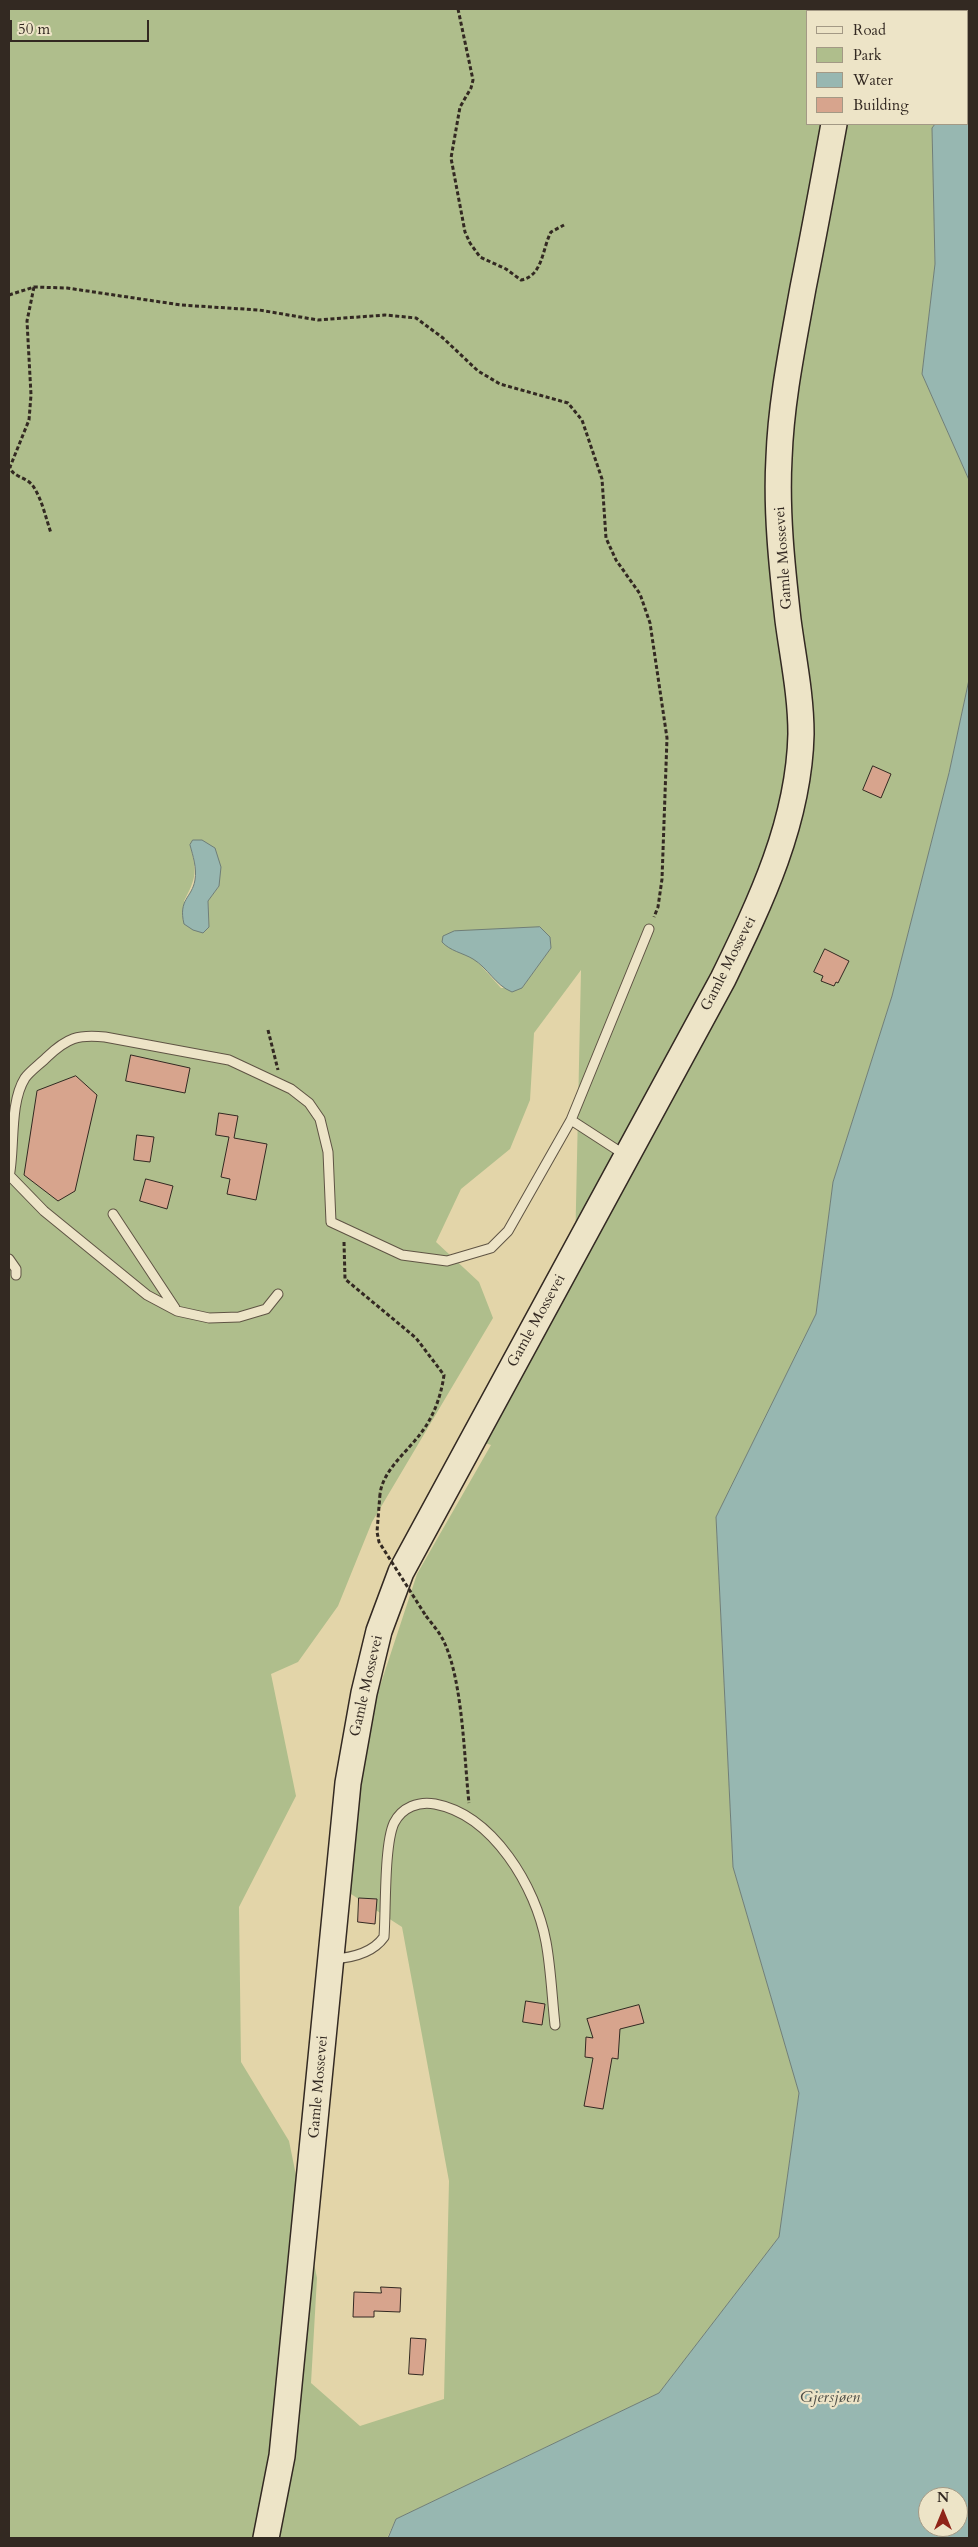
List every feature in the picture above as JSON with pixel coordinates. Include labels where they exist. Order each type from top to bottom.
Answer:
[{"type":"main road","name":"Gamle Mossevei","points":[[266,2538],[282,2456],[315,2137],[329,1960],[348,1783],[364,1693],[382,1623],[401,1572],[723,979],[758,907],[780,852],[796,786],[801,734],[797,677],[788,622],[780,534],[779,459],[785,391],[834,125]]},
{"type":"lane","points":[[278,1294],[266,1309],[239,1317],[210,1318],[177,1311],[147,1295],[44,1210],[9,1176],[15,1108],[24,1079],[57,1047],[74,1037],[88,1035],[229,1060],[291,1089],[309,1103],[320,1119],[328,1152],[331,1222],[402,1255],[447,1261],[491,1248],[508,1231],[571,1120],[649,929]]},
{"type":"lane","points":[[571,1120],[627,1156]]},
{"type":"lane","points":[[113,1214],[156,1282],[177,1311]]},
{"type":"lane","points":[[9,1260],[16,1270],[16,1275]]},
{"type":"lane","points":[[329,1960],[358,1956],[373,1948],[384,1937],[392,1832],[401,1814],[414,1804],[425,1803],[447,1807],[470,1818],[503,1850],[520,1875],[536,1909],[546,1941],[555,2025]]},
{"type":"path","points":[[458,9],[473,80],[471,88],[460,107],[451,158],[465,232],[470,244],[480,257],[506,269],[521,280],[528,279],[537,270],[551,232],[564,224]]},
{"type":"path","points":[[34,287],[27,321],[31,395],[29,420],[10,467],[14,474],[27,479],[34,486],[52,534]]},
{"type":"path","points":[[9,295],[34,287],[102,293],[181,306],[259,310],[318,320],[385,315],[416,318],[443,338],[478,371],[500,384],[568,403],[582,420],[602,479],[606,538],[616,560],[640,594],[650,623],[667,738],[662,879],[658,907],[649,929]]},
{"type":"path","points":[[268,1030],[278,1072],[291,1089]]},
{"type":"path","points":[[344,1229],[345,1279],[416,1338],[444,1375],[442,1394],[426,1426],[384,1478],[380,1494],[377,1532],[379,1542],[445,1644],[454,1677],[470,1818]]},
{"type":"green space","points":[[9,9],[969,9],[968,66],[968,10],[806,10],[806,125],[934,125],[932,128],[935,264],[922,374],[969,480],[969,680],[949,773],[892,996],[833,1182],[816,1314],[716,1517],[733,1867],[799,2093],[779,2237],[659,2393],[396,2519],[387,2538],[9,2538]],"holes":[[[190,845],[219,886],[208,901],[209,927],[184,901],[191,886],[195,868]],[[550,937],[551,948],[522,988],[501,988],[475,959]],[[581,970],[575,1252],[473,1439],[491,1445],[417,1574],[348,1783],[337,1885],[402,1927],[449,2181],[444,2399],[360,2426],[311,2383],[317,2278],[289,2141],[241,2062],[239,1907],[296,1796],[271,1674],[298,1662],[338,1606],[372,1522],[493,1318],[479,1282],[436,1242],[461,1189],[510,1149],[530,1100],[534,1033]]]},
{"type":"water","points":[[969,64],[969,480],[922,374],[935,264],[932,128],[934,125],[968,125]]},
{"type":"water","name":"Gjersjøen","points":[[969,680],[969,2538],[388,2538],[396,2519],[659,2393],[779,2237],[799,2093],[733,1867],[716,1517],[816,1314],[833,1182],[892,996],[949,773]]},
{"type":"water","points":[[193,840],[202,840],[215,848],[221,867],[219,886],[208,901],[209,927],[203,933],[193,930],[184,924],[183,916],[184,904],[195,880],[195,867],[190,845]]},
{"type":"water","points":[[540,927],[550,937],[551,948],[522,988],[512,992],[501,985],[478,963],[449,948],[442,942],[443,936],[454,931]]},
{"type":"building","points":[[873,766],[891,774],[881,798],[863,790]]},
{"type":"building","points":[[825,949],[849,961],[838,983],[836,982],[834,986],[821,981],[823,976],[814,972]]},
{"type":"building","points":[[131,1055],[190,1068],[185,1093],[126,1081]]},
{"type":"building","points":[[76,1076],[97,1095],[75,1191],[58,1201],[24,1175],[37,1091]]},
{"type":"building","points":[[219,1113],[238,1116],[234,1138],[267,1144],[256,1200],[227,1194],[230,1179],[221,1177],[229,1137],[216,1135]]},
{"type":"building","points":[[137,1135],[154,1137],[150,1162],[134,1160]]},
{"type":"building","points":[[146,1179],[173,1186],[167,1209],[140,1201]]},
{"type":"building","points":[[359,1898],[377,1899],[375,1924],[358,1922]]},
{"type":"building","points":[[526,2001],[545,2004],[542,2025],[523,2022]]},
{"type":"building","points":[[639,2005],[644,2023],[620,2029],[618,2059],[612,2058],[603,2109],[584,2106],[593,2058],[585,2057],[586,2037],[593,2038],[587,2019]]},
{"type":"building","points":[[381,2287],[401,2288],[400,2312],[374,2311],[374,2317],[353,2317],[354,2292],[381,2293]]},
{"type":"building","points":[[411,2338],[426,2339],[423,2375],[409,2374]]}]
